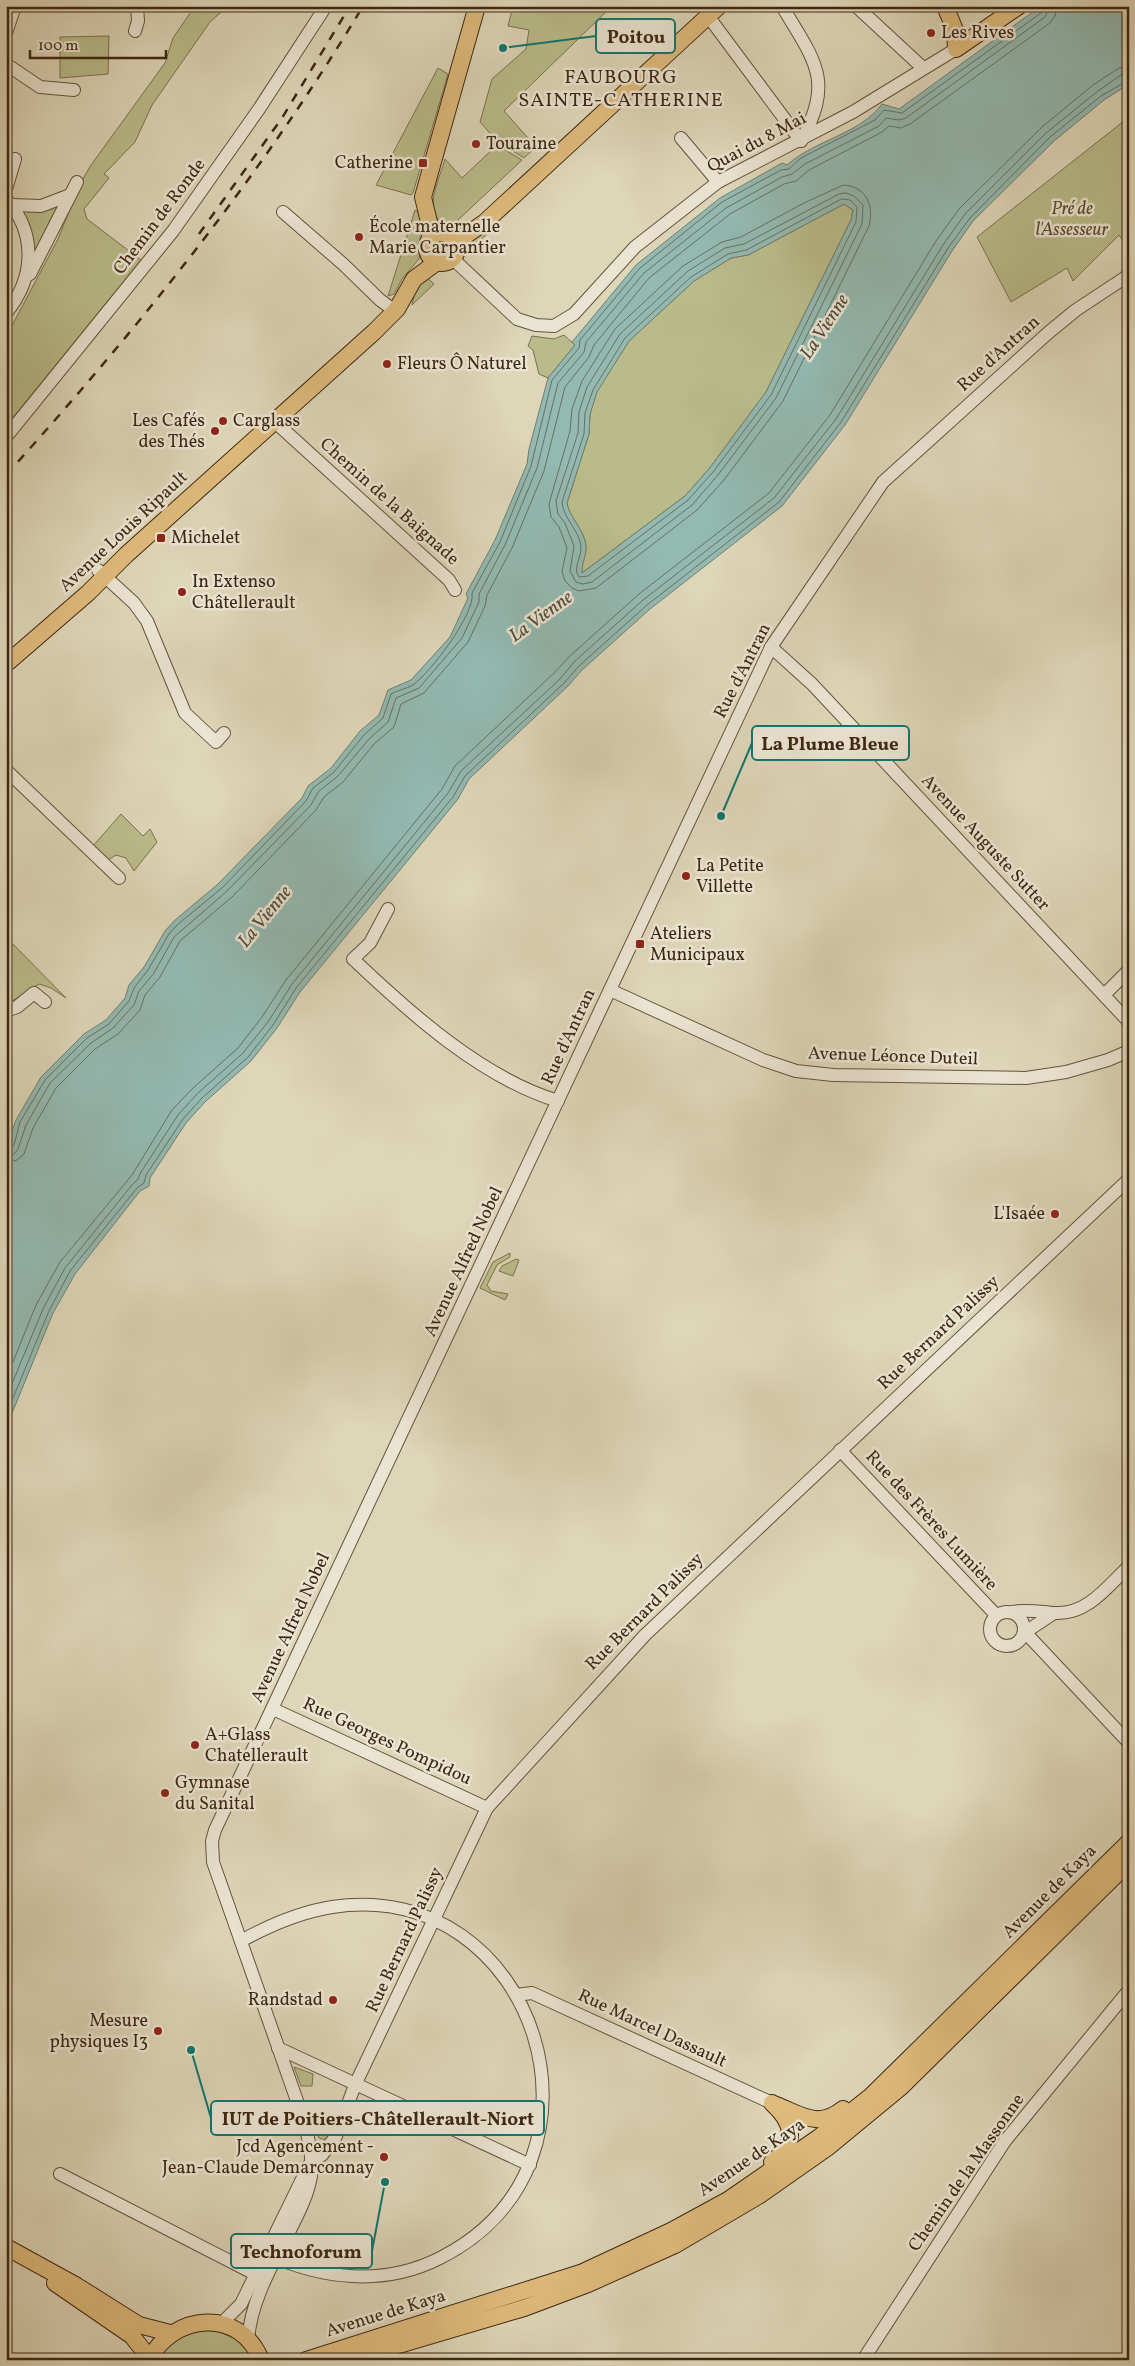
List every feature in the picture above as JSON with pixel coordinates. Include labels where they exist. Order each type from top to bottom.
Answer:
[{"type":"main road","points":[[442,247],[427,215],[423,197],[477,6]]},
{"type":"main road","points":[[945,6],[956,30],[956,49]]},
{"type":"main road","points":[[956,49],[1019,6]]},
{"type":"main road","name":"Avenue Louis Ripault","points":[[6,652],[101,573],[274,421],[392,309],[410,284],[442,247],[465,236],[485,222],[711,9]]},
{"type":"main road","name":"Avenue Louis Ripault","points":[[6,664],[88,593],[101,573],[392,309]]},
{"type":"main road","name":"Avenue de Kaya","points":[[306,2360],[583,2272],[671,2231],[753,2184],[852,2112],[924,2046],[1129,1842]]},
{"type":"main road","name":"Avenue de Kaya","points":[[348,2360],[524,2308],[588,2284],[675,2245],[760,2195],[827,2148],[901,2087],[1129,1862]]},
{"type":"main road","points":[[772,2103],[808,2118],[827,2119],[924,2046]]},
{"type":"main road","points":[[583,2272],[722,2196],[781,2155],[789,2141],[790,2128],[784,2114],[772,2103]]},
{"type":"main road","points":[[12,2251],[78,2286],[139,2325],[170,2333]]},
{"type":"main road","points":[[12,2251],[72,2296],[132,2336],[150,2359],[158,2345],[170,2333],[194,2323],[221,2324],[236,2330],[248,2340],[262,2359]]},
{"type":"street","points":[[6,33],[15,6]]},
{"type":"street","points":[[135,31],[138,21],[137,6]]},
{"type":"street","name":"Chemin de Ronde","points":[[6,437],[168,238],[238,140],[326,6]]},
{"type":"street","points":[[711,9],[801,140],[815,113],[819,80],[813,58],[782,6]]},
{"type":"street","points":[[856,6],[923,68]]},
{"type":"street","name":"Quai du 8 Mai","points":[[442,247],[517,319],[554,326],[574,314],[635,247],[718,182],[801,140],[956,49]]},
{"type":"street","points":[[6,64],[40,87],[74,90]]},
{"type":"street","points":[[681,138],[718,182]]},
{"type":"street","points":[[6,189],[15,159]]},
{"type":"street","points":[[6,313],[26,281],[77,182]]},
{"type":"street","points":[[9,202],[41,206],[70,195]]},
{"type":"street","points":[[9,202],[24,230],[28,248],[29,264],[26,281]]},
{"type":"street","points":[[283,212],[344,264],[392,309]]},
{"type":"street","name":"Rue d'Antran","points":[[546,1126],[771,647],[871,498],[892,472],[1048,333],[1076,310],[1129,275]]},
{"type":"street","name":"Chemin de la Baignade","points":[[274,421],[449,580],[455,590]]},
{"type":"street","points":[[101,573],[134,603],[147,621],[188,717],[216,742],[224,734]]},
{"type":"street","name":"Avenue Auguste Sutter","points":[[771,647],[812,684],[1129,1022]]},
{"type":"street","points":[[6,770],[119,878]]},
{"type":"street","points":[[388,908],[370,943],[353,959],[401,1003],[477,1061],[528,1090],[558,1101]]},
{"type":"street","points":[[1104,995],[1129,970]]},
{"type":"street","name":"Avenue Léonce Duteil","points":[[610,990],[763,1060],[796,1071],[833,1074],[1026,1078],[1066,1072],[1108,1060],[1129,1051]]},
{"type":"street","points":[[6,1011],[17,1007],[34,993],[45,1002]]},
{"type":"street","name":"Avenue Alfred Nobel","points":[[221,2324],[241,2304],[255,2274],[271,2256],[304,2201],[311,2175],[311,2161],[302,2115],[213,1862],[212,1841],[272,1708],[546,1126]]},
{"type":"street","name":"Rue Bernard Palissy","points":[[311,2161],[322,2155],[336,2136],[355,2085],[486,1808],[622,1658],[1129,1179]]},
{"type":"street","name":"Rue des Frères Lumière","points":[[840,1450],[996,1615]]},
{"type":"street","points":[[1012,1612],[1023,1621],[1023,1636],[1015,1644],[1004,1646],[999,1644],[990,1631],[992,1620],[996,1615],[1006,1611],[1030,1610],[1054,1613],[1080,1610],[1129,1566]]},
{"type":"street","points":[[1024,1631],[1054,1613]]},
{"type":"street","points":[[1024,1631],[1129,1742]]},
{"type":"street","name":"Rue Georges Pompidou","points":[[272,1708],[486,1808]]},
{"type":"street","points":[[241,1941],[283,1922],[332,1907],[359,1906],[385,1908],[433,1921],[472,1944],[500,1972],[516,1995],[537,2040],[544,2081],[542,2114],[530,2165],[510,2200],[485,2228],[467,2242],[430,2264],[401,2273],[362,2277],[314,2272],[271,2256]]},
{"type":"street","name":"Chemin de la Massonne","points":[[863,2360],[1005,2141],[1129,1990]]},
{"type":"street","name":"Rue Marcel Dassault","points":[[516,1995],[532,1993],[772,2103]]},
{"type":"street","points":[[278,2048],[530,2165]]},
{"type":"street","points":[[60,2174],[255,2274]]},
{"type":"street","name":"Avenue Alfred Nobel","points":[[248,2340],[253,2308],[271,2256]]},
{"type":"green space","points":[[195,6],[228,6],[210,22],[152,105],[135,142],[104,174],[109,178],[84,209],[87,219],[141,260],[6,426],[6,337],[58,239],[80,184],[91,165],[165,63],[173,38]]},
{"type":"green space","points":[[513,6],[612,6],[504,111],[536,147],[524,158],[497,141],[480,122],[492,79],[526,49],[529,30],[508,26]]},
{"type":"green space","points":[[109,36],[108,74],[60,78],[60,37]]},
{"type":"green space","points":[[438,68],[448,74],[413,193],[411,195],[376,185]]},
{"type":"green space","name":"Pré de l'Assesseur","points":[[1129,117],[1129,250],[1119,235],[1073,281],[1067,268],[1011,302],[977,237]]},
{"type":"green space","points":[[497,145],[522,160],[458,220],[461,224],[444,225],[436,217],[433,201],[445,159],[462,178]]},
{"type":"green space","points":[[844,204],[853,210],[851,220],[766,392],[709,469],[685,496],[582,573],[586,549],[585,540],[570,513],[567,503],[589,434],[590,414],[597,391],[629,341],[694,281],[731,258],[748,255]]},
{"type":"green space","points":[[57,207],[35,251],[22,214],[25,211]]},
{"type":"green space","points":[[415,210],[418,212],[423,224],[419,259],[402,279],[394,294],[388,296]]},
{"type":"green space","points":[[494,223],[499,223],[463,256],[466,245]]},
{"type":"green space","points":[[425,276],[434,284],[412,305],[415,291]]},
{"type":"green space","points":[[564,335],[575,345],[548,378],[539,374],[533,350],[528,346],[532,336],[554,339]]},
{"type":"green space","points":[[121,814],[143,836],[150,829],[157,842],[134,871],[126,858],[116,855],[108,860],[93,846]]},
{"type":"green space","points":[[6,937],[66,998],[51,988],[39,984],[6,1005]]},
{"type":"green space","points":[[510,1253],[510,1257],[497,1265],[487,1285],[491,1291],[508,1294],[505,1300],[480,1288],[493,1262]]},
{"type":"green space","points":[[516,1259],[519,1260],[513,1276],[499,1271],[502,1266]]},
{"type":"green space","points":[[294,2067],[313,2074],[312,2086],[301,2086]]},
{"type":"green space","points":[[314,2108],[320,2108],[329,2134],[326,2140],[319,2138],[309,2112]]},
{"type":"green space","points":[[215,2330],[238,2340],[254,2360],[157,2360],[175,2339],[196,2331]]},
{"type":"water","name":"La Vienne","points":[[1041,6],[1129,6],[1129,84],[1104,100],[1054,141],[973,221],[952,251],[845,425],[782,506],[650,609],[582,670],[568,686],[469,779],[458,799],[300,992],[277,1028],[251,1061],[205,1102],[186,1123],[150,1178],[149,1186],[140,1191],[75,1274],[53,1313],[6,1428],[6,1148],[16,1120],[41,1077],[84,1034],[106,1020],[125,998],[129,985],[144,967],[165,931],[174,921],[218,884],[302,798],[308,786],[331,768],[360,731],[379,715],[388,690],[411,680],[450,637],[468,598],[466,594],[495,540],[527,464],[529,449],[548,378],[575,345],[572,342],[636,265],[720,198],[782,163],[787,165],[798,156],[850,130],[862,123],[882,104],[899,109]],"holes":[[[844,204],[853,210],[851,220],[766,392],[709,469],[685,496],[582,573],[586,549],[585,540],[570,513],[567,503],[589,434],[590,414],[597,392],[629,341],[694,281],[731,258],[748,255]]]},
{"type":"railway","points":[[199,234],[282,118],[350,6]]},
{"type":"railway","points":[[6,475],[103,364],[196,249],[283,130],[363,6]]},
{"type":"place","name":"Les Rives","points":[[931,33]]},
{"type":"place","name":"Poitou","points":[[503,48]]},
{"type":"place","name":"Touraine","points":[[476,144]]},
{"type":"place","name":"Catherine","points":[[423,163]]},
{"type":"place","name":"École maternelle Marie Carpantier","points":[[359,237]]},
{"type":"place","name":"Fleurs Ô Naturel","points":[[387,364]]},
{"type":"place","name":"Carglass","points":[[223,421]]},
{"type":"place","name":"Les Cafés des Thés","points":[[215,431]]},
{"type":"place","name":"Michelet","points":[[161,538]]},
{"type":"place","name":"In Extenso Châtellerault","points":[[182,592]]},
{"type":"place","name":"La Plume Bleue","points":[[721,816]]},
{"type":"place","name":"La Petite Villette","points":[[686,876]]},
{"type":"place","name":"Ateliers Municipaux","points":[[640,944]]},
{"type":"place","name":"L'Isaée","points":[[1055,1214]]},
{"type":"place","name":"A+Glass Chatellerault","points":[[195,1745]]},
{"type":"place","name":"Gymnase du Sanital","points":[[165,1793]]},
{"type":"place","name":"Randstad","points":[[333,2000]]},
{"type":"place","name":"Mesure physiques I3","points":[[158,2031]]},
{"type":"place","name":"IUT de Poitiers-Châtellerault-Niort","points":[[191,2050]]},
{"type":"place","name":"Jcd Agencement - Jean-Claude Demarconnay","points":[[384,2157]]},
{"type":"place","name":"Technoforum","points":[[385,2182]]},
{"type":"district","name":"FAUBOURG SAINTE-CATHERINE","points":[[621,90]]}]
